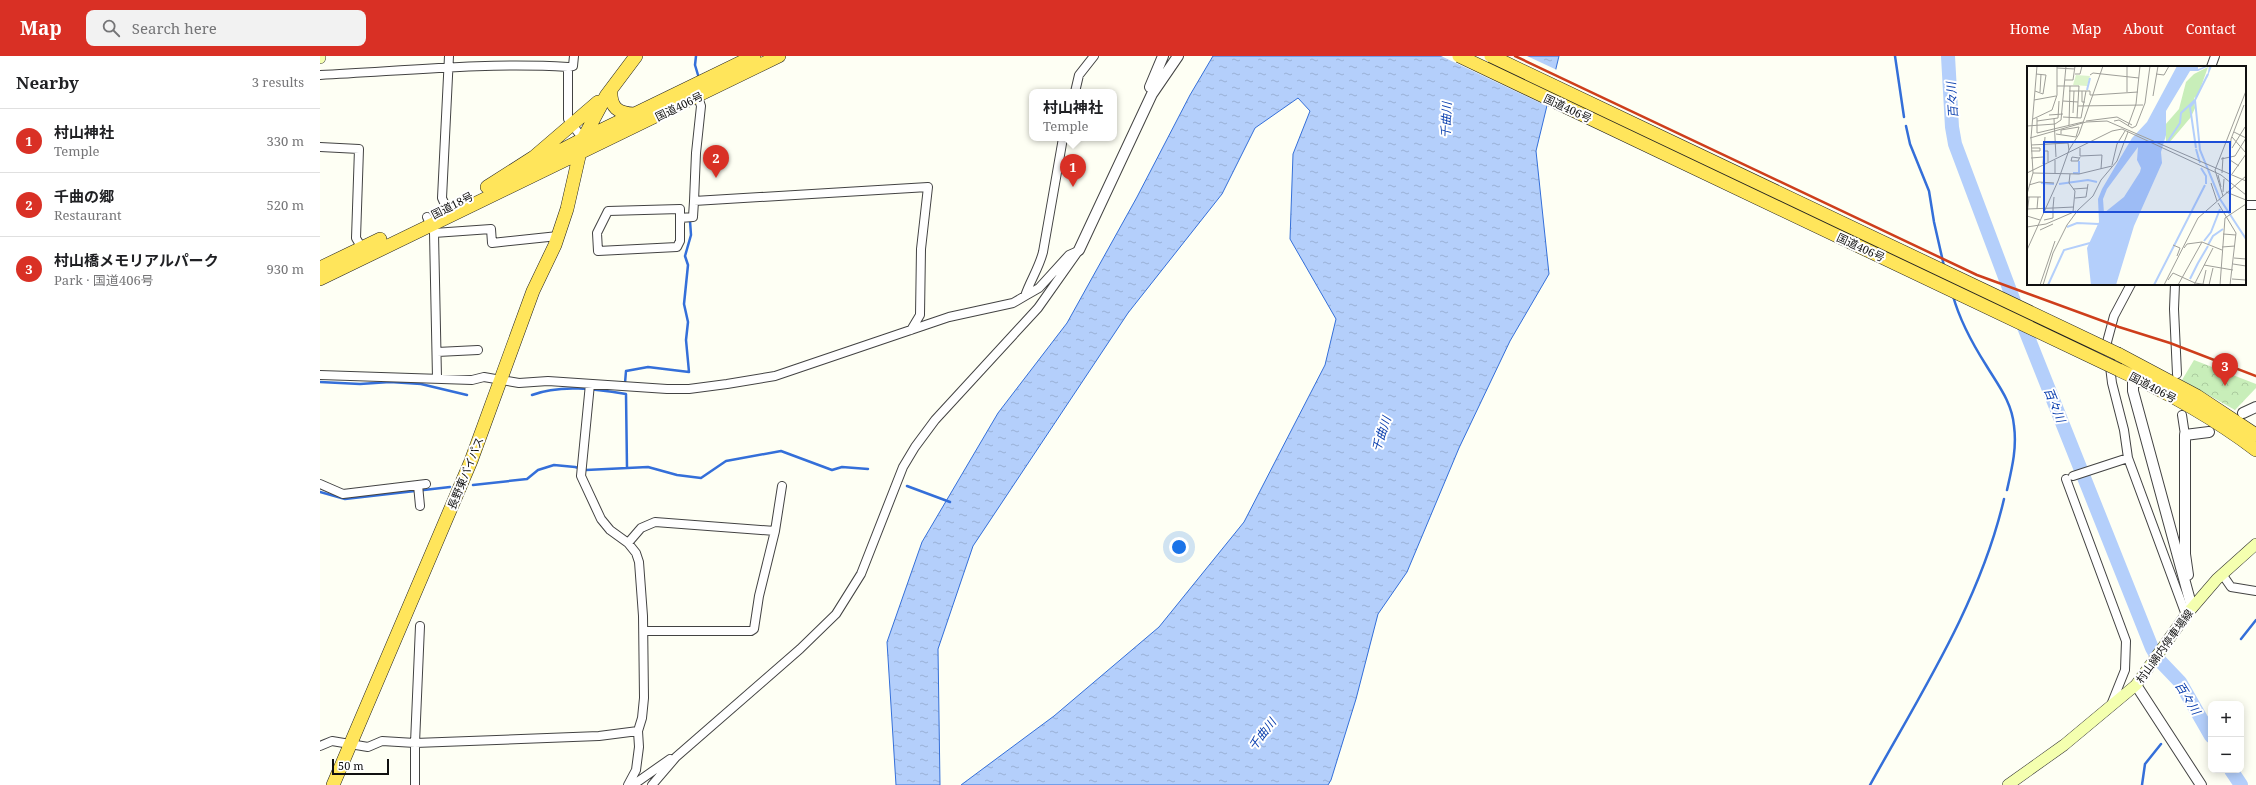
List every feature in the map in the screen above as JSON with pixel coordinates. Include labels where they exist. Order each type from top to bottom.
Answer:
[{"type":"highway","points":[[487,187],[534,157],[573,125],[608,93],[636,56]]},
{"type":"highway","name":"国道406号","points":[[579,154],[696,91],[754,56]]},
{"type":"highway","name":"国道406号","points":[[583,139],[634,114],[696,91],[779,56]]},
{"type":"highway","name":"国道406号","points":[[1459,56],[2133,376],[2210,419],[2256,450]]},
{"type":"highway","name":"国道406号","points":[[1491,56],[2118,354],[2198,396],[2227,414],[2256,435]]},
{"type":"highway","points":[[608,93],[610,100],[616,109],[622,112],[634,114]]},
{"type":"highway","name":"長野東バイパス","points":[[333,785],[471,461],[533,291],[558,236],[583,139],[608,93]]},
{"type":"highway","name":"国道18号","points":[[430,225],[446,207],[583,139]]},
{"type":"highway","name":"国道18号","points":[[320,268],[430,225],[579,154]]},
{"type":"highway","name":"国道18号","points":[[320,279],[364,252]]},
{"type":"main road","name":"村山綿内停車場線","points":[[2008,785],[2064,745],[2110,708],[2138,680],[2189,611],[2222,574],[2256,544]]},
{"type":"street","points":[[446,207],[442,198],[450,56]]},
{"type":"street","points":[[320,75],[449,66],[532,65],[568,67],[573,66],[574,56]]},
{"type":"street","points":[[1075,89],[1079,75],[1094,56]]},
{"type":"street","points":[[1152,94],[1149,88],[1163,56]]},
{"type":"street","points":[[652,785],[676,757],[800,649],[836,614],[861,574],[903,467],[915,447],[935,420],[1038,308],[1079,250],[1152,94],[1178,56]]},
{"type":"street","points":[[2211,66],[2215,56]]},
{"type":"street","points":[[568,67],[568,119],[583,139]]},
{"type":"street","points":[[680,218],[693,217],[696,153],[701,106],[696,91]]},
{"type":"street","points":[[1025,296],[1030,280],[1040,264],[1043,252],[1063,141]]},
{"type":"street","points":[[320,148],[359,149],[356,238],[364,252]]},
{"type":"street","points":[[694,201],[928,187],[921,249],[920,315],[910,330]]},
{"type":"street","points":[[680,209],[680,218],[680,241],[677,247],[598,251],[597,233],[608,211],[680,209]]},
{"type":"street","points":[[437,378],[430,225],[491,228],[492,243],[558,236]]},
{"type":"street","points":[[320,375],[472,380],[484,376],[519,383],[548,381],[667,389],[689,389],[727,384],[775,376],[949,317],[1013,303],[1039,288],[1069,255],[1079,250]]},
{"type":"street","points":[[2130,285],[2114,316],[2107,342],[2112,383],[2124,430],[2128,458],[2189,611]]},
{"type":"street","points":[[2175,285],[2174,309],[2177,374]]},
{"type":"street","points":[[437,352],[478,350]]},
{"type":"street","points":[[2133,376],[2133,391],[2184,582],[2189,611]]},
{"type":"street","points":[[590,384],[585,449],[581,467],[581,476],[601,519],[610,530],[628,543],[636,553],[639,562],[644,631],[644,698],[642,718],[638,731],[639,747],[636,770],[628,785]]},
{"type":"street","points":[[2243,413],[2256,406]]},
{"type":"street","points":[[2182,415],[2185,435],[2185,554],[2188,576],[2184,582]]},
{"type":"street","points":[[2185,435],[2209,432]]},
{"type":"street","points":[[2110,708],[2125,670],[2126,641],[2069,478],[2128,458]]},
{"type":"street","points":[[320,484],[343,494],[422,484],[419,495],[420,506]]},
{"type":"street","points":[[644,631],[750,631],[754,628],[759,596],[775,531],[782,486]]},
{"type":"street","points":[[628,543],[641,528],[655,522],[775,531]]},
{"type":"street","points":[[2222,574],[2231,587],[2256,591]]},
{"type":"street","points":[[415,785],[415,743],[420,626]]},
{"type":"street","points":[[2138,680],[2201,785]]},
{"type":"street","points":[[320,746],[332,741],[368,747],[382,741],[415,743],[599,736],[638,731]]},
{"type":"street","points":[[633,785],[668,759],[676,757]]},
{"type":"green space","points":[[2194,360],[2256,384],[2256,388],[2235,410],[2182,380]]},
{"type":"water","name":"千曲川","points":[[1213,56],[1559,56],[1536,151],[1549,274],[1510,341],[1459,448],[1407,572],[1378,614],[1356,699],[1331,780],[1328,785],[961,785],[1054,716],[1159,627],[1244,522],[1325,365],[1336,319],[1290,239],[1293,154],[1310,111],[1298,98],[1255,128],[1222,194],[1128,313],[973,546],[938,649],[940,785],[896,785],[887,642],[922,542],[998,413],[1067,323],[1137,197],[1190,95]]},
{"type":"pier","points":[[1441,56],[1527,56],[1557,70],[1549,107]]},
{"type":"waterway","points":[[696,56],[695,65],[698,75]]},
{"type":"waterway","points":[[1895,56],[1904,117]]},
{"type":"waterway","name":"百々川","points":[[1948,56],[1952,127],[1955,144],[2018,312],[2152,648],[2159,660],[2180,682],[2208,731]]},
{"type":"waterway","points":[[1906,126],[1910,144],[1929,191],[1944,266]]},
{"type":"waterway","points":[[625,383],[626,371],[648,367],[689,372],[686,340],[688,322],[684,304],[688,265],[685,256],[691,235],[690,221]]},
{"type":"waterway","points":[[1953,296],[1967,332],[2004,394],[2013,417],[2015,442],[2007,490]]},
{"type":"waterway","points":[[320,382],[360,384],[390,382],[421,384],[467,395]]},
{"type":"waterway","points":[[532,395],[554,390],[578,388],[626,394],[627,468]]},
{"type":"waterway","points":[[473,485],[527,479],[538,470],[554,465],[575,467],[586,470],[648,467],[677,475],[701,478],[726,461],[781,451],[832,470],[842,467],[868,469]]},
{"type":"waterway","points":[[907,486],[950,502]]},
{"type":"waterway","points":[[320,492],[345,499],[450,487]]},
{"type":"waterway","points":[[1870,785],[1928,681],[1965,610],[1980,574],[2004,499]]},
{"type":"waterway","points":[[2241,639],[2256,620]]},
{"type":"waterway","points":[[2142,785],[2145,764],[2161,744]]},
{"type":"waterway","name":"百々川","points":[[2233,773],[2241,785]]},
{"type":"railway","points":[[1515,56],[1977,275],[2119,327],[2170,343],[2256,376]]},
{"type":"place","name":"千曲の郷","points":[[716,178]]},
{"type":"place","name":"村山神社","points":[[1073,187]]},
{"type":"place","name":"村山橋メモリアルパーク","points":[[2225,386]]}]
